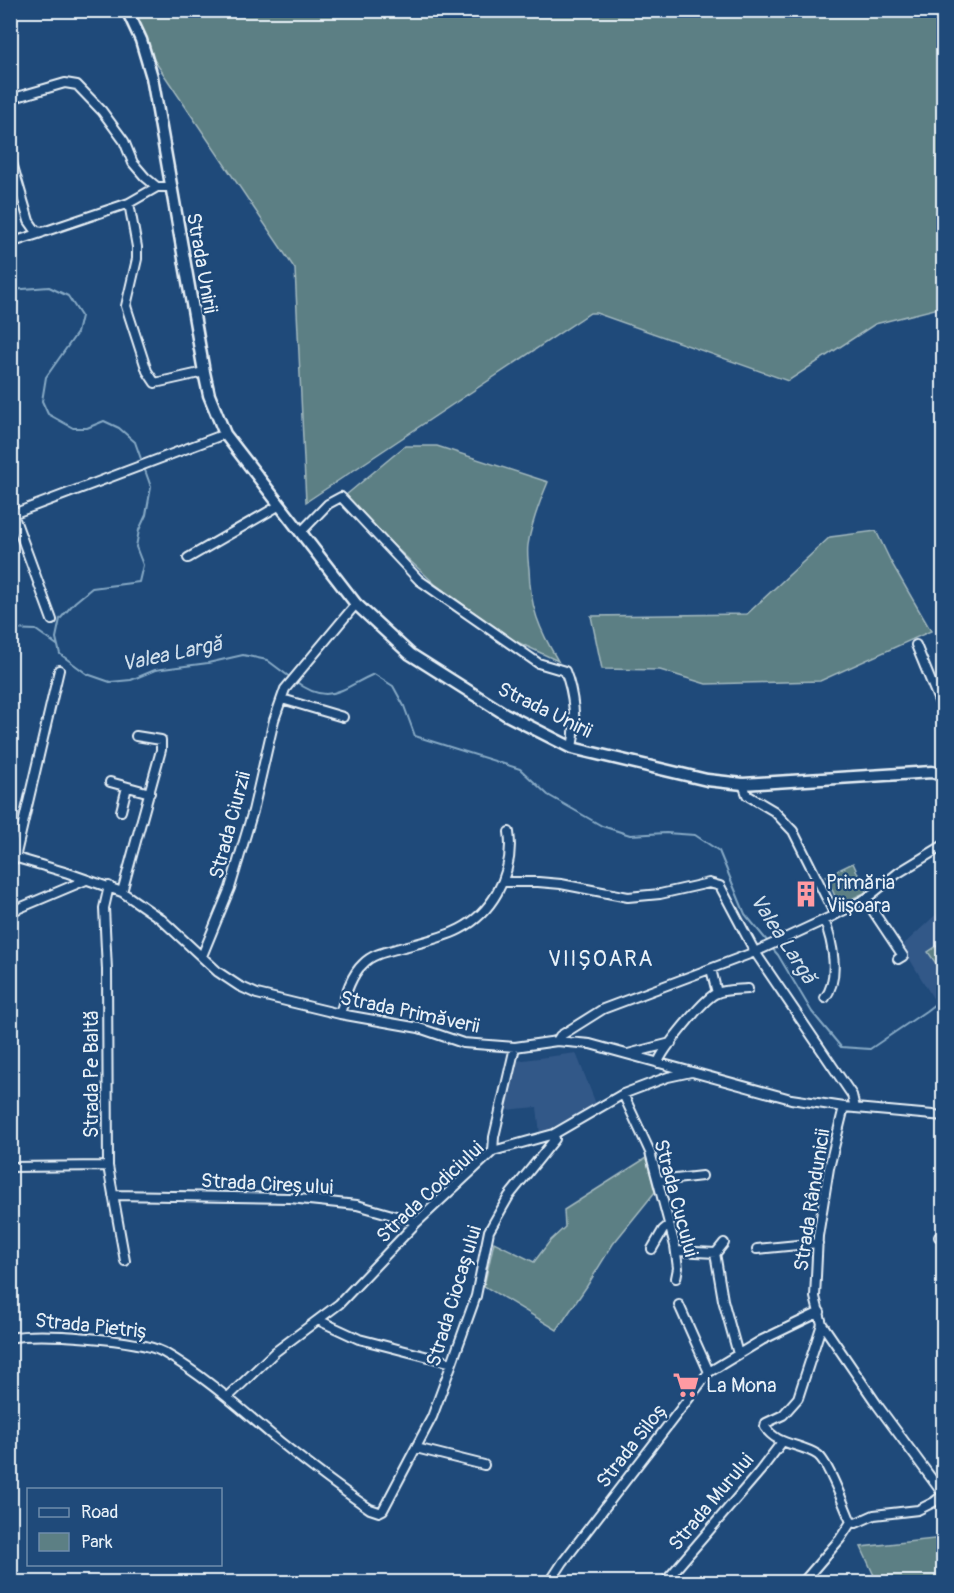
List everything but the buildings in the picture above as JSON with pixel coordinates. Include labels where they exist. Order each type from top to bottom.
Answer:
[{"type":"main road","name":"Strada Unirii","points":[[127,10],[141,40],[152,77],[209,395],[225,434],[356,604],[410,654],[505,714],[572,748],[706,780],[743,784],[932,772],[944,776]]},
{"type":"street","points":[[10,99],[65,83],[77,85],[89,95],[124,141],[133,163],[158,187]]},
{"type":"street","points":[[10,156],[29,221],[36,231],[43,232]]},
{"type":"street","points":[[10,243],[129,203],[158,187],[170,187]]},
{"type":"street","points":[[129,203],[137,259],[125,300],[147,371],[155,383],[204,372]]},
{"type":"street","points":[[52,620],[12,514],[225,434]]},
{"type":"street","points":[[301,531],[328,504],[341,498],[419,580],[538,663],[565,672],[574,713],[572,748]]},
{"type":"street","points":[[188,558],[280,505]]},
{"type":"street","name":"Strada Ciurzii","points":[[202,956],[231,888],[286,686],[356,604]]},
{"type":"street","points":[[916,645],[944,713]]},
{"type":"street","points":[[13,857],[59,670]]},
{"type":"street","points":[[282,699],[343,717]]},
{"type":"street","points":[[122,892],[162,742],[136,736]]},
{"type":"street","points":[[110,782],[150,793]]},
{"type":"street","points":[[743,784],[747,795],[774,811],[793,831],[835,915]]},
{"type":"street","points":[[121,811],[127,787]]},
{"type":"street","points":[[340,1014],[346,995],[362,964],[383,952],[453,934],[478,918],[491,903],[503,882],[510,853],[509,832]]},
{"type":"street","points":[[557,1041],[560,1036],[603,1009],[758,950],[835,915],[865,899],[898,873],[944,845]]},
{"type":"street","name":"Strada Primăverii","points":[[13,857],[69,873],[122,892],[161,920],[218,972],[239,986],[257,994],[340,1014],[419,1028],[463,1043],[515,1047],[557,1041],[590,1044],[791,1099],[844,1107],[944,1116]]},
{"type":"street","points":[[10,912],[86,880]]},
{"type":"street","points":[[503,882],[561,884],[628,897],[660,894],[714,882],[720,886],[758,950],[852,1095],[855,1108]]},
{"type":"street","name":"Strada Pe Baltă","points":[[109,886],[104,908],[107,970],[108,1166],[125,1261]]},
{"type":"street","points":[[865,899],[903,956],[898,959]]},
{"type":"street","points":[[824,920],[829,933],[833,980],[832,989],[825,998]]},
{"type":"street","points":[[711,969],[717,993]]},
{"type":"street","points":[[658,1063],[695,1014],[717,993],[748,989]]},
{"type":"street","points":[[626,1054],[671,1043]]},
{"type":"street","points":[[493,1151],[494,1137],[515,1047]]},
{"type":"street","name":"Strada Codiciului","points":[[228,1397],[275,1352],[339,1304],[417,1222],[493,1151],[554,1134],[645,1084],[691,1072]]},
{"type":"street","name":"Strada Cucului","points":[[624,1094],[650,1152],[676,1251],[678,1268],[676,1278]]},
{"type":"street","name":"Strada Rândunicii","points":[[782,1442],[765,1427],[766,1424],[783,1415],[798,1398],[822,1324],[815,1297],[818,1243],[829,1168],[844,1107]]},
{"type":"street","name":"Strada Ciocașului","points":[[383,1510],[432,1417],[476,1296],[489,1231],[510,1196],[555,1139],[554,1134]]},
{"type":"street","points":[[10,1167],[108,1166]]},
{"type":"street","points":[[658,1182],[702,1176]]},
{"type":"street","name":"Strada Cireșului","points":[[112,1196],[315,1200],[369,1208],[417,1222]]},
{"type":"street","points":[[652,1249],[663,1230],[669,1225]]},
{"type":"street","points":[[676,1251],[715,1253],[724,1243]]},
{"type":"street","points":[[757,1249],[818,1243]]},
{"type":"street","points":[[715,1253],[723,1300],[738,1354]]},
{"type":"street","points":[[678,1305],[709,1372]]},
{"type":"street","name":"Strada Siloș","points":[[550,1582],[562,1562],[709,1372],[762,1340],[820,1312]]},
{"type":"street","points":[[318,1320],[359,1339],[452,1364]]},
{"type":"street","points":[[822,1324],[878,1406],[943,1494],[934,1502],[918,1510],[874,1515],[856,1523],[851,1522]]},
{"type":"street","name":"Strada Pietriș","points":[[10,1338],[29,1335],[82,1338],[132,1343],[163,1352],[228,1397],[323,1477],[375,1512],[383,1510]]},
{"type":"street","points":[[782,1442],[819,1455],[851,1522]]},
{"type":"street","name":"Strada Murului","points":[[665,1582],[782,1442]]},
{"type":"street","points":[[416,1448],[484,1465]]},
{"type":"street","points":[[803,1582],[840,1539],[851,1522]]},
{"type":"shaded area","points":[[943,908],[943,994],[934,1000],[902,946]]},
{"type":"shaded area","points":[[576,1053],[596,1104],[540,1134],[537,1107],[505,1110],[516,1061]]},
{"type":"green space","points":[[121,11],[943,11],[943,307],[875,324],[788,381],[596,313],[590,313],[306,502],[295,269]]},
{"type":"green space","points":[[405,446],[437,446],[548,482],[531,529],[528,557],[531,595],[537,617],[558,661],[511,639],[435,584],[391,543],[346,495]]},
{"type":"green space","points":[[876,531],[931,631],[820,681],[706,684],[660,670],[602,669],[591,616],[747,614],[830,537]]},
{"type":"green space","points":[[853,863],[866,892],[839,905],[826,876]]},
{"type":"green space","points":[[943,942],[943,960],[937,965],[928,952]]},
{"type":"green space","points":[[646,1158],[655,1192],[613,1244],[557,1330],[484,1286],[494,1242],[534,1262],[550,1241],[565,1227],[564,1210]]},
{"type":"green space","points":[[943,1538],[943,1582],[875,1582],[861,1547]]},
{"type":"waterway","name":"Valea Largă","points":[[10,290],[49,287],[68,296],[81,316],[77,333],[46,377],[42,401],[48,414],[73,428],[87,428],[104,421],[119,428],[135,442],[151,487],[146,515],[139,530],[136,547],[143,565],[139,582],[92,588],[75,602],[60,619],[56,638],[60,654],[87,674],[110,682],[131,680],[155,670],[208,663],[243,655],[267,660],[291,678]]},
{"type":"waterway","points":[[10,629],[36,630],[57,645]]},
{"type":"waterway","name":"Valea Largă","points":[[295,681],[307,689],[326,694],[344,689],[374,674],[393,686],[404,706],[415,736],[520,769],[548,795],[602,826],[630,835],[666,833],[695,835],[719,851],[745,914],[768,942]]},
{"type":"waterway","name":"Valea Largă","points":[[771,947],[812,1012],[841,1047],[870,1049],[944,997]]},
{"type":"place","name":"Primăria Viişoara","points":[[806,894]]},
{"type":"place","name":"La Mona","points":[[686,1385]]},
{"type":"district","name":"VIIȘOARA","points":[[601,959]]}]
